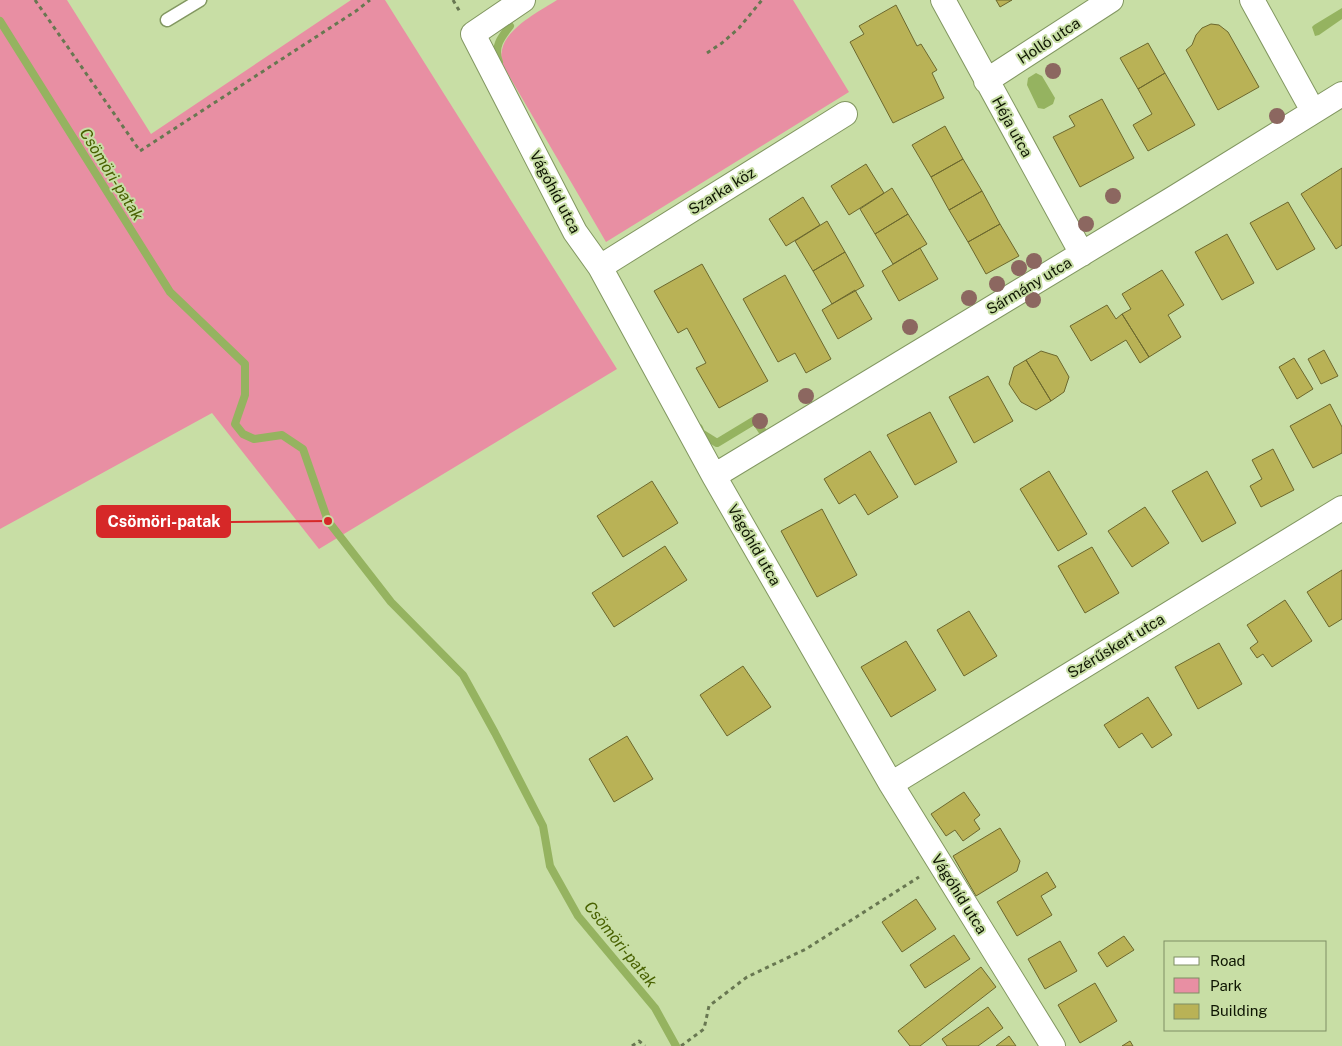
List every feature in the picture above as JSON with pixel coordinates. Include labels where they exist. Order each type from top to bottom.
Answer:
[{"type":"street","name":"Vágóhíd utca","points":[[523,0],[473,34],[575,232],[600,268],[714,476],[891,784],[1053,1046]]},
{"type":"street","name":"Héja utca","points":[[942,0],[1082,254]]},
{"type":"street","name":"Holló utca","points":[[986,81],[1111,0]]},
{"type":"street","points":[[1252,0],[1313,111]]},
{"type":"street","name":"Sármány utca","points":[[714,476],[1082,254],[1342,94]]},
{"type":"street","name":"Szarka köz","points":[[600,268],[845,114]]},
{"type":"street","name":"Szérűskert utca","points":[[891,784],[1342,508]]},
{"type":"lane","points":[[167,20],[200,0]]},
{"type":"path","points":[[35,0],[140,151],[356,11],[370,0]]},
{"type":"path","points":[[706,53],[738,28],[762,0]]},
{"type":"path","points":[[681,1046],[704,1029],[709,1006],[747,977],[806,949],[940,864]]},
{"type":"path","points":[[632,1046],[639,1041],[645,1046]]},
{"type":"green space","points":[[0,0],[67,0],[151,134],[351,0],[385,0],[617,369],[319,549],[212,413],[0,529]]},
{"type":"green space","points":[[557,0],[793,0],[849,92],[606,242],[501,62],[502,50],[510,34],[533,15]]},
{"type":"shaded area","points":[[1342,8],[1342,19],[1315,36],[1312,27]]},
{"type":"shaded area","points":[[1036,73],[1042,76],[1055,98],[1053,104],[1044,109],[1038,108],[1027,85],[1028,78]]},
{"type":"building","points":[[996,0],[1012,0],[1000,7]]},
{"type":"building","points":[[896,5],[917,46],[921,44],[937,70],[932,73],[944,98],[893,123],[850,42],[864,34],[859,26]]},
{"type":"building","points":[[1211,24],[1219,25],[1228,32],[1259,87],[1218,110],[1186,50],[1192,45],[1196,35],[1202,28]]},
{"type":"building","points":[[1148,43],[1165,73],[1138,89],[1120,58]]},
{"type":"building","points":[[1165,73],[1195,125],[1148,151],[1133,125],[1152,114],[1138,89]]},
{"type":"building","points":[[1102,99],[1134,158],[1080,187],[1053,137],[1075,126],[1069,116]]},
{"type":"building","points":[[945,126],[963,159],[931,177],[912,145]]},
{"type":"building","points":[[963,159],[982,191],[949,210],[931,177]]},
{"type":"building","points":[[866,164],[884,193],[849,215],[831,186]]},
{"type":"building","points":[[1342,168],[1342,245],[1336,249],[1301,194]]},
{"type":"building","points":[[892,188],[908,214],[875,234],[860,209]]},
{"type":"building","points":[[982,191],[1000,224],[968,242],[949,210]]},
{"type":"building","points":[[803,197],[820,225],[786,246],[769,219]]},
{"type":"building","points":[[1288,202],[1315,249],[1277,270],[1250,223]]},
{"type":"building","points":[[908,214],[927,244],[893,264],[875,234]]},
{"type":"building","points":[[827,221],[845,252],[813,271],[795,241]]},
{"type":"building","points":[[1000,224],[1019,256],[986,274],[968,242]]},
{"type":"building","points":[[1227,234],[1254,283],[1222,300],[1195,252]]},
{"type":"building","points":[[920,248],[938,279],[899,301],[882,271]]},
{"type":"building","points":[[845,252],[864,286],[832,304],[813,271]]},
{"type":"building","points":[[702,264],[768,381],[719,408],[696,368],[706,363],[687,328],[678,333],[654,291]]},
{"type":"building","points":[[1162,270],[1184,305],[1168,315],[1181,337],[1149,357],[1122,314],[1131,309],[1122,294]]},
{"type":"building","points":[[785,275],[831,359],[806,373],[795,353],[778,362],[743,299]]},
{"type":"building","points":[[855,290],[872,319],[838,339],[822,310]]},
{"type":"building","points":[[1107,305],[1116,319],[1122,314],[1149,357],[1140,363],[1126,340],[1091,361],[1070,326]]},
{"type":"building","points":[[1324,350],[1338,376],[1321,384],[1308,359]]},
{"type":"building","points":[[1041,351],[1057,356],[1069,377],[1064,392],[1051,401],[1026,360]]},
{"type":"building","points":[[1294,358],[1313,389],[1297,399],[1279,367]]},
{"type":"building","points":[[1026,360],[1051,401],[1036,410],[1021,402],[1009,384],[1014,367]]},
{"type":"building","points":[[988,376],[1013,421],[974,443],[949,397]]},
{"type":"building","points":[[1330,404],[1342,427],[1342,453],[1313,468],[1290,426]]},
{"type":"building","points":[[930,412],[957,462],[915,485],[887,435]]},
{"type":"building","points":[[1273,449],[1294,490],[1261,507],[1250,486],[1262,479],[1252,460]]},
{"type":"building","points":[[870,451],[898,497],[868,515],[855,494],[839,504],[824,479]]},
{"type":"building","points":[[1049,471],[1087,534],[1058,551],[1020,489]]},
{"type":"building","points":[[1207,471],[1236,523],[1202,542],[1172,491]]},
{"type":"building","points":[[652,481],[678,523],[623,557],[597,516]]},
{"type":"building","points":[[1145,507],[1169,543],[1132,567],[1108,531]]},
{"type":"building","points":[[822,509],[857,575],[817,597],[781,531]]},
{"type":"building","points":[[665,546],[687,580],[614,627],[592,593]]},
{"type":"building","points":[[1092,547],[1119,593],[1085,613],[1058,566]]},
{"type":"building","points":[[1342,570],[1342,619],[1329,627],[1307,592]]},
{"type":"building","points":[[1285,600],[1312,641],[1272,667],[1263,654],[1257,658],[1250,648],[1258,642],[1247,625]]},
{"type":"building","points":[[969,611],[997,656],[964,676],[937,630]]},
{"type":"building","points":[[906,641],[936,690],[891,717],[861,667]]},
{"type":"building","points":[[1219,643],[1242,684],[1198,709],[1175,667]]},
{"type":"building","points":[[743,666],[771,707],[727,736],[700,695]]},
{"type":"building","points":[[1148,697],[1172,735],[1152,748],[1142,733],[1119,748],[1104,725]]},
{"type":"building","points":[[627,736],[653,779],[614,802],[589,759]]},
{"type":"building","points":[[964,792],[980,815],[974,820],[980,829],[963,841],[955,830],[946,836],[931,814]]},
{"type":"building","points":[[1000,828],[1020,861],[1017,871],[976,896],[953,856]]},
{"type":"building","points":[[1047,872],[1056,887],[1041,896],[1052,915],[1017,936],[997,902]]},
{"type":"building","points":[[916,899],[936,929],[902,952],[882,922]]},
{"type":"building","points":[[954,935],[970,959],[925,988],[910,965]]},
{"type":"building","points":[[1124,936],[1134,950],[1107,967],[1098,953]]},
{"type":"building","points":[[1060,941],[1077,971],[1045,989],[1028,959]]},
{"type":"building","points":[[981,967],[996,987],[920,1046],[910,1046],[898,1031]]},
{"type":"building","points":[[1095,983],[1117,1021],[1080,1043],[1058,1005]]},
{"type":"building","points":[[988,1007],[1003,1028],[978,1046],[947,1046],[942,1039]]},
{"type":"building","points":[[1009,1036],[1016,1046],[996,1046]]},
{"type":"building","points":[[1130,1041],[1133,1046],[1122,1046]]},
{"type":"waterway","name":"Csömöri-patak","points":[[0,21],[170,292],[245,364],[245,395],[235,424],[243,434],[254,439],[282,435],[303,449],[328,521],[391,602],[463,675],[543,826],[550,866],[578,916],[655,1008],[676,1046]]},
{"type":"waterway","points":[[499,62],[497,47],[510,26]]},
{"type":"waterway","points":[[699,428],[701,433],[717,443],[755,420],[769,441]]},
{"type":"place","name":"Csömöri-patak","points":[[328,521]]}]
